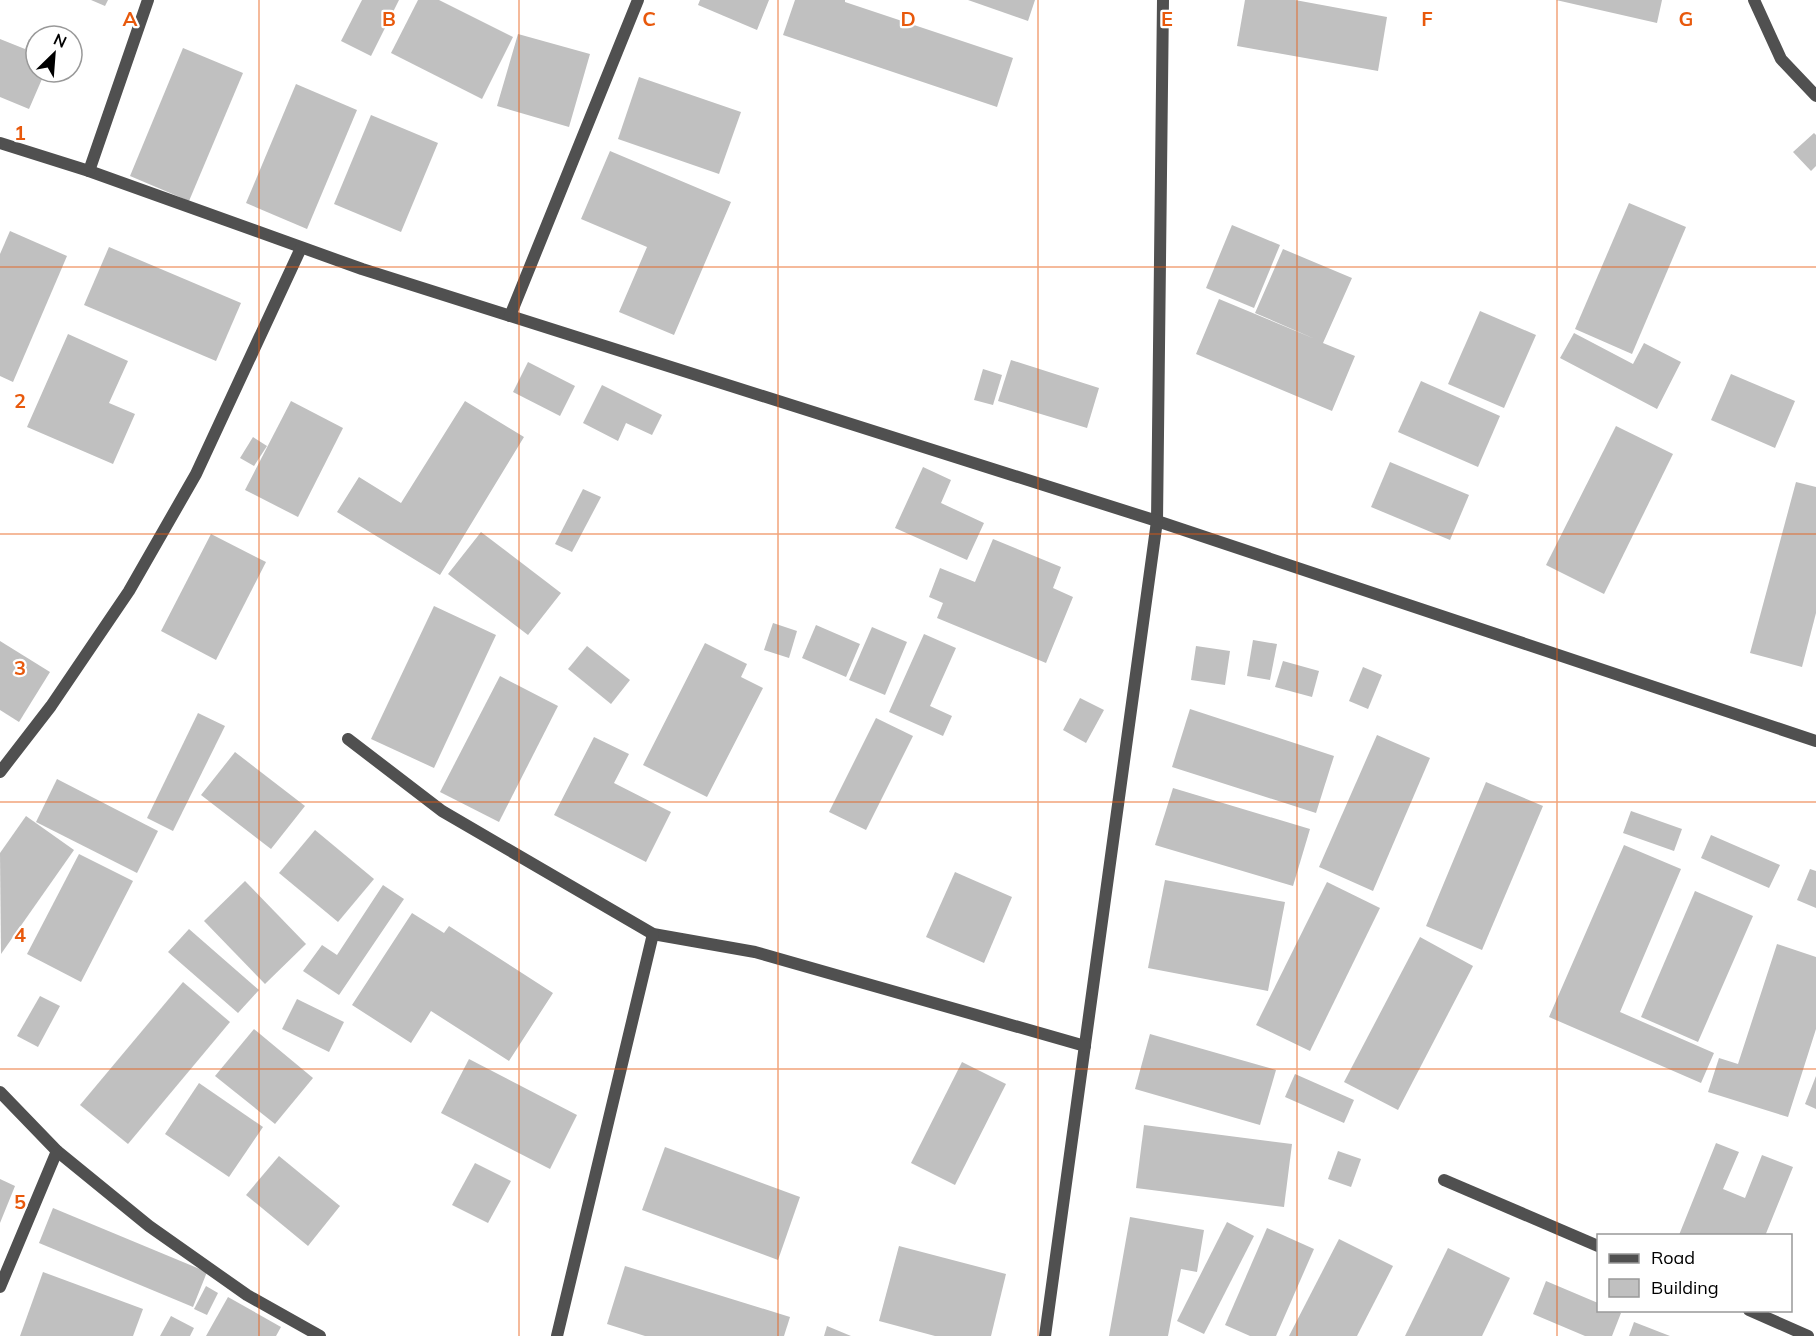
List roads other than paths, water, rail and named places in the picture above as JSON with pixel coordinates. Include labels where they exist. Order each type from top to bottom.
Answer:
[{"type":"street","points":[[89,171],[148,0]]},
{"type":"street","points":[[510,316],[638,0]]},
{"type":"street","points":[[1045,1336],[1156,520],[1163,0]]},
{"type":"street","points":[[1754,0],[1781,58],[1816,96]]},
{"type":"street","points":[[0,143],[89,171],[362,270],[1156,520],[1816,741]]},
{"type":"street","points":[[0,772],[51,706],[146,562],[196,474],[300,248]]},
{"type":"street","points":[[348,739],[442,811],[653,934],[755,952],[1085,1046]]},
{"type":"street","points":[[557,1336],[653,934]]},
{"type":"street","points":[[0,1092],[57,1151],[159,1233],[247,1295],[320,1336]]},
{"type":"street","points":[[0,1287],[57,1151]]},
{"type":"street","points":[[1444,1180],[1597,1245]]},
{"type":"street","points":[[1751,1312],[1808,1336]]}]
